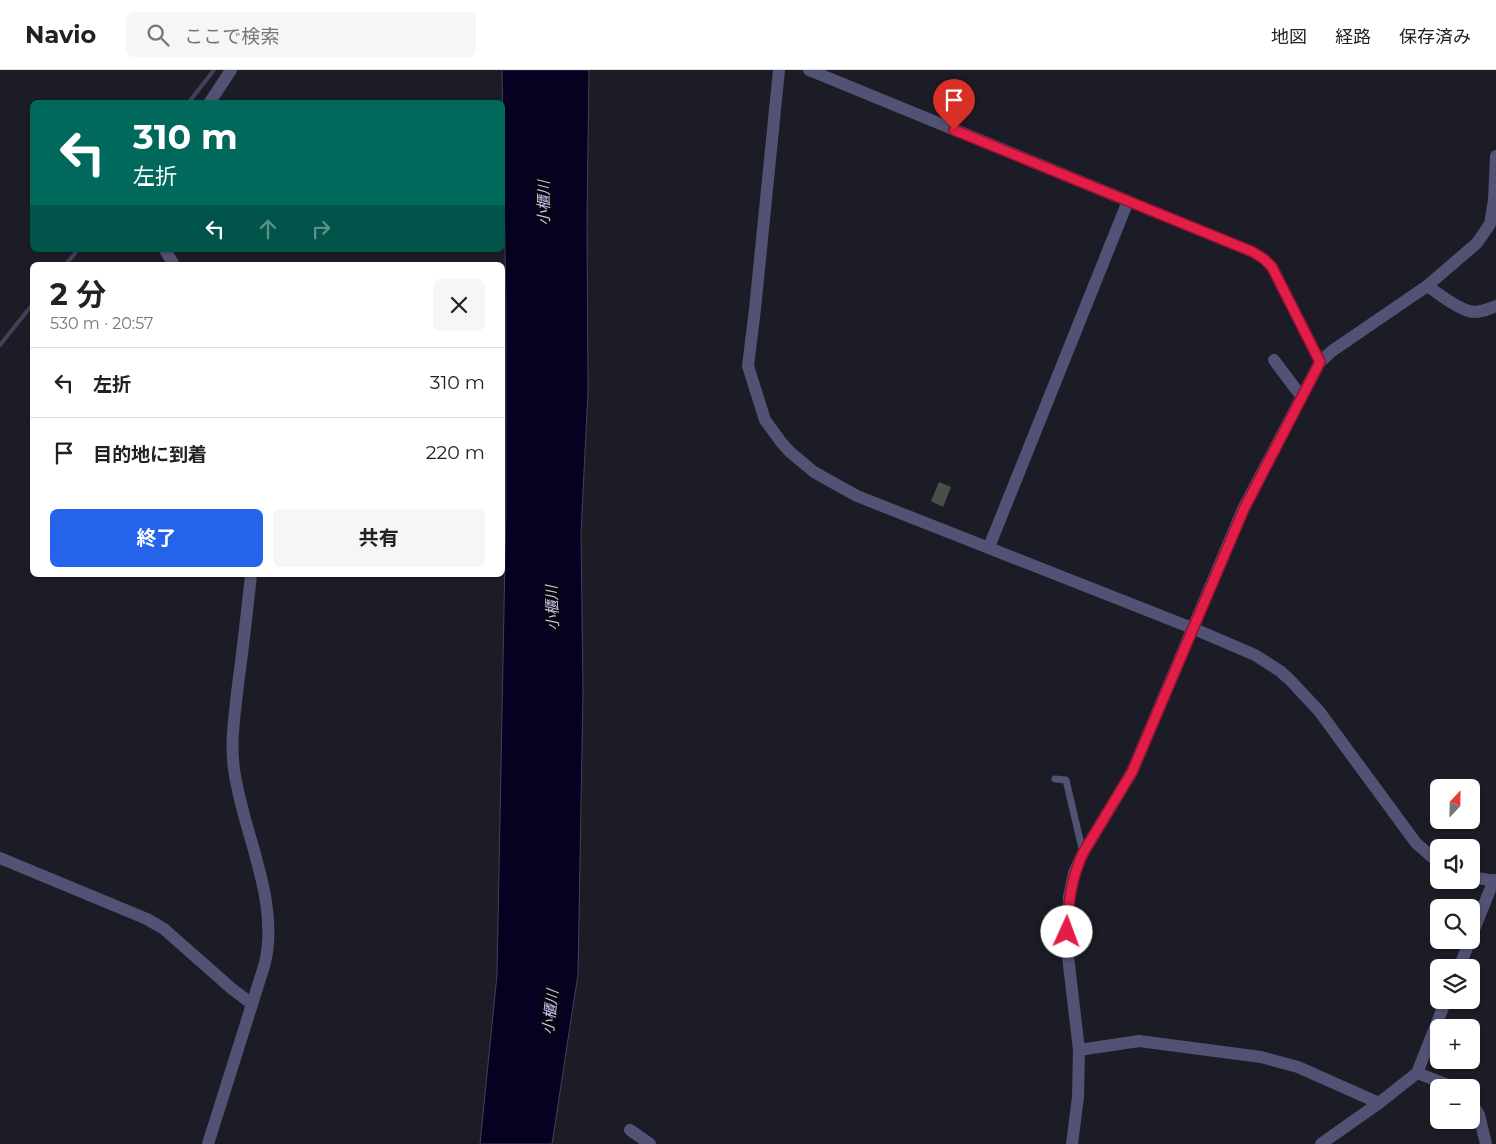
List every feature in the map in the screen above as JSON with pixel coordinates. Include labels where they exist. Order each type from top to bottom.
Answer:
[{"type":"street","points":[[211,100],[231,70]]},
{"type":"street","points":[[779,70],[748,366],[765,420],[790,452],[814,472],[857,496],[1192,628],[1255,655],[1275,667],[1319,711],[1416,843],[1430,855]]},
{"type":"street","points":[[809,70],[1128,202],[989,547]]},
{"type":"street","points":[[1072,1144],[1078,1097],[1079,1050],[1067,948],[1069,898],[1074,873],[1083,853],[1132,772],[1244,509],[1320,362],[1332,351],[1428,286],[1477,243],[1490,224],[1494,200],[1496,156]]},
{"type":"street","points":[[1428,286],[1470,312],[1480,312],[1496,306]]},
{"type":"street","points":[[1274,360],[1301,396]]},
{"type":"street","points":[[208,1144],[267,954],[268,927],[266,904],[236,780],[232,750],[251,577]]},
{"type":"street","points":[[0,858],[147,919],[164,929],[230,988],[252,1004]]},
{"type":"street","points":[[1480,878],[1495,881],[1480,917]]},
{"type":"street","points":[[1321,1144],[1417,1073],[1442,1009]]},
{"type":"street","points":[[1079,1050],[1139,1041],[1261,1057],[1298,1067],[1378,1103]]},
{"type":"street","points":[[1417,1073],[1433,1079]]},
{"type":"street","points":[[1480,1119],[1486,1144]]},
{"type":"street","points":[[630,1130],[650,1144]]},
{"type":"lane","points":[[1128,202],[1253,252],[1264,259],[1272,267],[1320,362]]},
{"type":"lane","points":[[1055,779],[1066,780],[1083,853]]},
{"type":"water","name":"小櫃川","points":[[502,70],[589,70],[587,221],[588,392],[581,533],[583,692],[578,974],[552,1144],[480,1144],[497,975],[506,504],[505,100],[503,100]]},
{"type":"building","points":[[939,482],[951,487],[943,507],[931,501]]},
{"type":"waterway","points":[[191,100],[214,70]]},
{"type":"waterway","points":[[68,262],[76,252]]},
{"type":"waterway","points":[[0,345],[30,308]]},
{"type":"route","points":[[954,130],[1253,252],[1272,267],[1320,362],[1244,509],[1132,772],[1078,863],[1069,898],[1067,932]]}]
